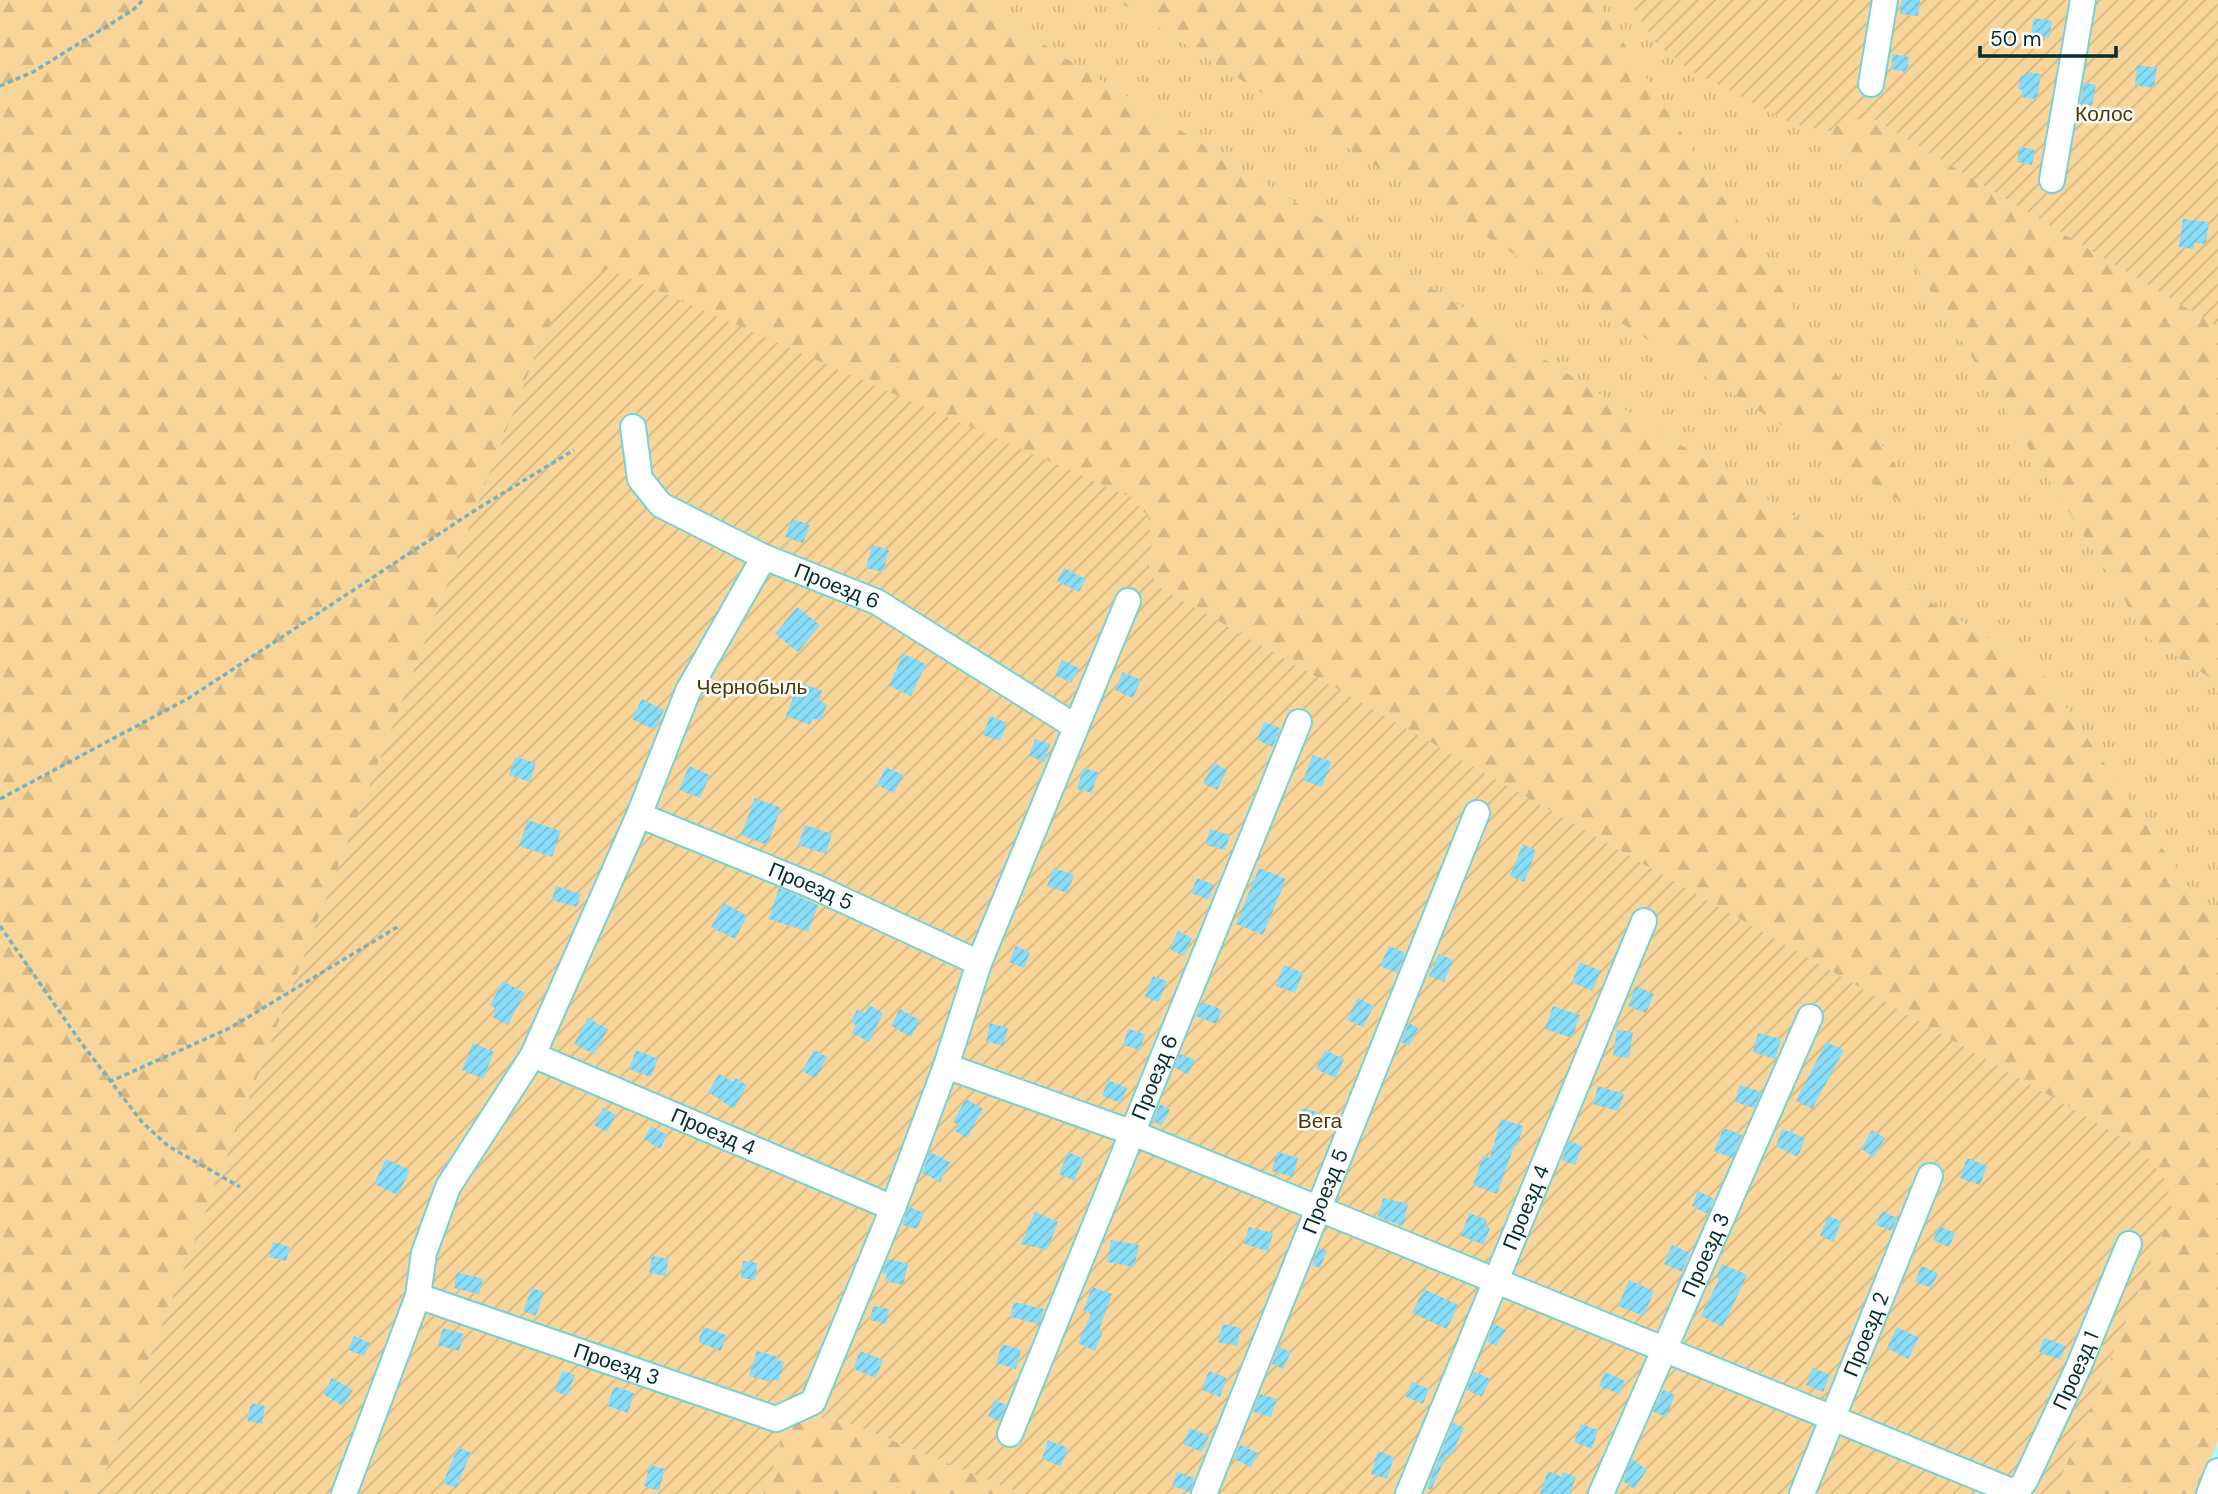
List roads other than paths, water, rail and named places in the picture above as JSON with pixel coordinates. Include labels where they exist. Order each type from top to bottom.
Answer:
[{"type":"street","points":[[1871,84],[1885,0]]},
{"type":"street","points":[[2052,180],[2083,0]]},
{"type":"street","name":"Проезд 6","points":[[633,427],[640,479],[661,506],[764,557],[877,602],[1076,727]]},
{"type":"street","points":[[344,1494],[418,1296],[424,1252],[448,1187],[533,1055],[639,815],[688,691],[764,557]]},
{"type":"street","points":[[893,1209],[946,1066],[979,963],[1128,601]]},
{"type":"street","name":"Проезд 6","points":[[1010,1434],[1299,722]]},
{"type":"street","name":"Проезд 5","points":[[1204,1494],[1477,813]]},
{"type":"street","name":"Проезд 5","points":[[639,815],[815,887],[979,963]]},
{"type":"street","name":"Проезд 4","points":[[1408,1494],[1644,921]]},
{"type":"street","name":"Проезд 3","points":[[1601,1494],[1810,1017]]},
{"type":"street","name":"Проезд 4","points":[[533,1055],[893,1209]]},
{"type":"street","points":[[946,1066],[1132,1133],[2017,1494]]},
{"type":"street","name":"Проезд 2","points":[[1802,1494],[1930,1176]]},
{"type":"street","name":"Проезд 3","points":[[418,1296],[776,1419],[813,1402],[893,1209]]},
{"type":"street","name":"Проезд 1","points":[[2017,1494],[2077,1368],[2129,1244]]},
{"type":"street","points":[[2209,1494],[2218,1471]]},
{"type":"park label","name":"Колос","points":[[2104,114]]},
{"type":"park label","name":"Чернобыль","points":[[752,687]]},
{"type":"park label","name":"Вега","points":[[1320,1121]]}]
